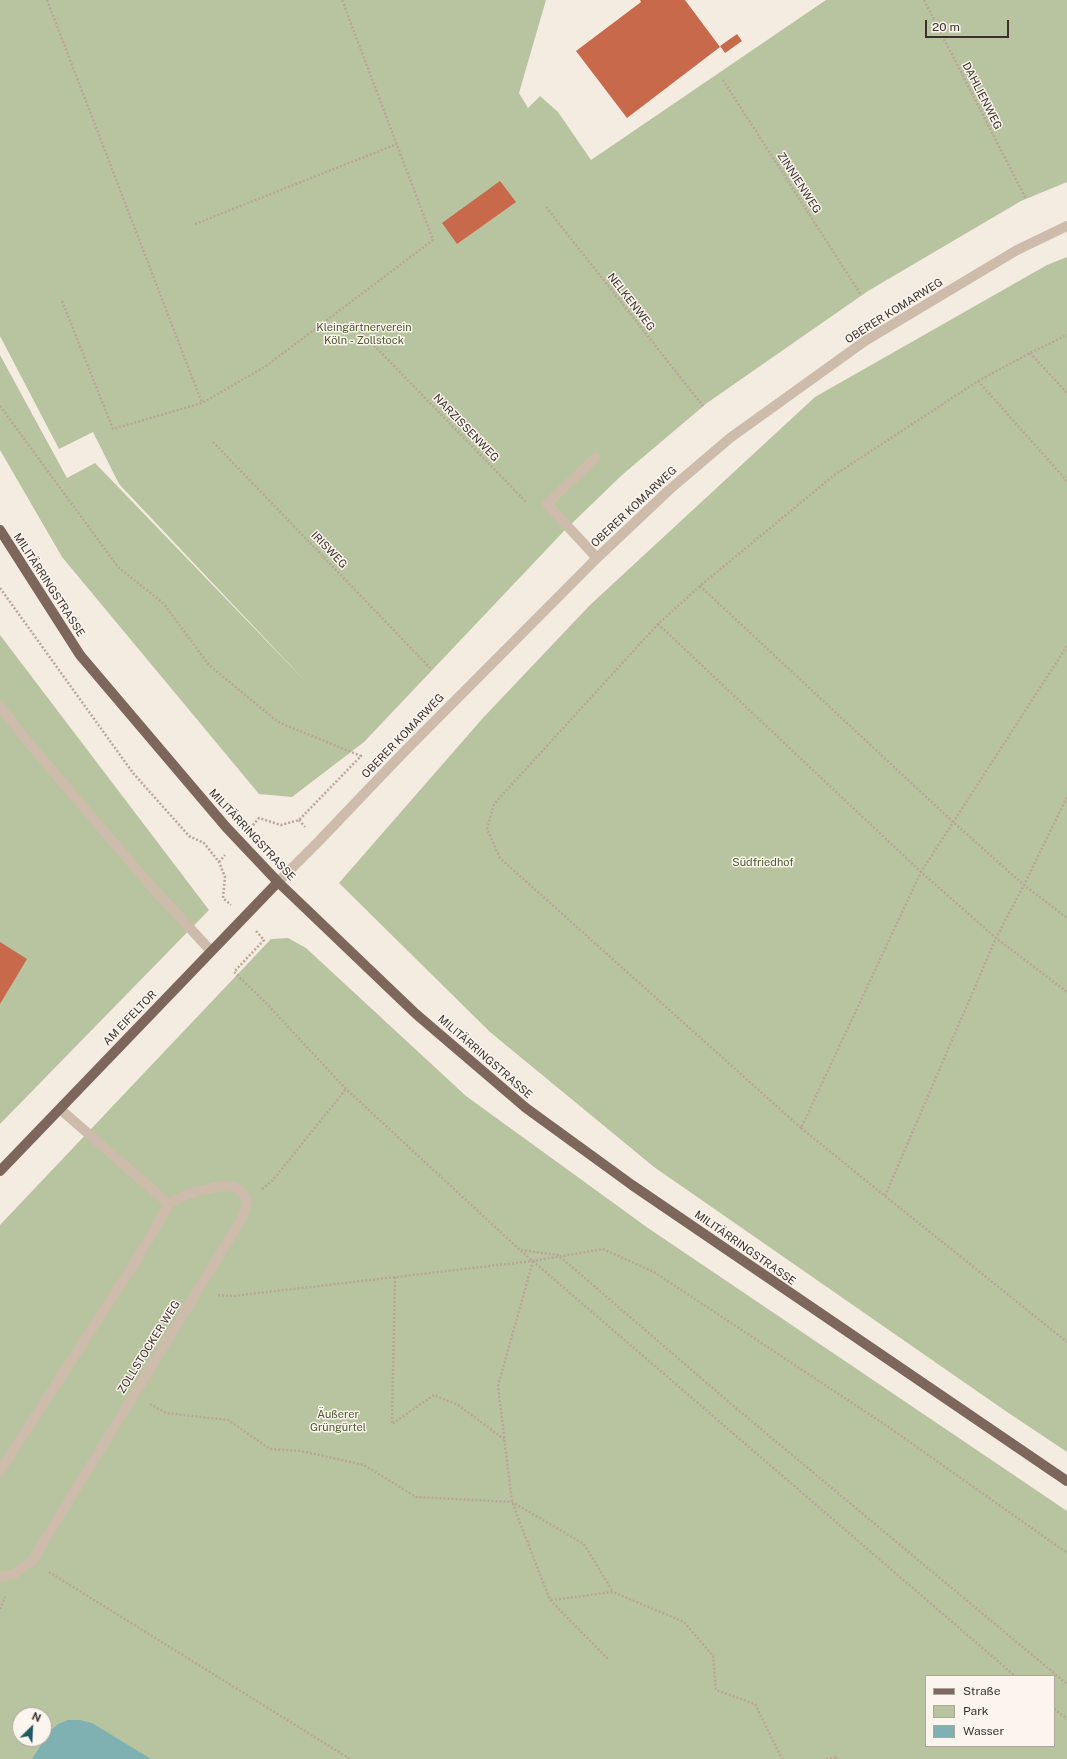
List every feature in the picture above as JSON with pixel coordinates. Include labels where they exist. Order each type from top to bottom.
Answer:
[{"type":"main road","name":"MILITÄRRINGSTRASSE","points":[[0,530],[80,655],[238,841],[278,882],[416,1014],[526,1108],[658,1202],[1067,1481]]},
{"type":"main road","name":"AM EIFELTOR","points":[[0,1171],[278,882]]},
{"type":"street","name":"OBERER KOMARWEG","points":[[278,882],[402,754],[597,558],[669,490],[730,438],[865,341],[1017,250],[1067,226]]},
{"type":"street","points":[[595,458],[547,504],[597,558]]},
{"type":"street","points":[[0,706],[28,742],[150,885],[211,951]]},
{"type":"street","points":[[60,1109],[169,1204]]},
{"type":"street","points":[[0,1471],[139,1256],[169,1204],[187,1194],[216,1187],[232,1186],[243,1193],[247,1202]]},
{"type":"street","name":"ZOLLSTOCKER WEG","points":[[0,1577],[14,1574],[32,1561],[241,1220],[247,1202]]},
{"type":"path","points":[[47,0],[202,403]]},
{"type":"path","points":[[62,301],[113,428],[202,403],[266,366],[433,240],[342,0]]},
{"type":"path","name":"DAHLIENWEG","points":[[924,0],[1026,199]]},
{"type":"path","name":"ZINNIENWEG","points":[[723,80],[861,295]]},
{"type":"path","points":[[195,224],[397,144]]},
{"type":"path","name":"NELKENWEG","points":[[546,207],[703,406]]},
{"type":"path","name":"NARZISSENWEG","points":[[360,331],[532,508]]},
{"type":"path","points":[[1067,335],[1030,352],[978,381],[833,476],[700,586],[658,624],[494,804],[487,829],[500,858],[801,1128],[1067,1342]]},
{"type":"path","points":[[1030,352],[1067,393]]},
{"type":"path","points":[[978,381],[1067,481]]},
{"type":"path","points":[[0,406],[118,567],[164,604],[209,665],[278,722],[361,756],[298,820],[281,825],[259,818],[219,862]]},
{"type":"path","name":"IRISWEG","points":[[213,442],[432,670]]},
{"type":"path","points":[[700,586],[952,821],[1024,885],[1067,918]]},
{"type":"path","points":[[0,588],[133,773],[189,836],[204,844],[219,862],[225,877],[223,898],[244,917],[264,940],[234,972],[264,1001],[346,1089],[520,1250],[1014,1675]]},
{"type":"path","points":[[658,624],[921,872],[996,938],[1067,992]]},
{"type":"path","points":[[801,1128],[921,872],[952,821],[1067,646]]},
{"type":"path","points":[[885,1196],[996,938],[1067,797]]},
{"type":"path","points":[[247,1202],[273,1180],[346,1089]]},
{"type":"path","points":[[195,1295],[233,1296],[533,1261],[558,1255],[603,1249],[654,1272],[890,1428],[1067,1553]]},
{"type":"path","points":[[520,1250],[558,1255],[737,1409],[1067,1684]]},
{"type":"path","points":[[533,1261],[498,1386],[512,1502],[550,1600],[609,1660]]},
{"type":"path","points":[[395,1277],[392,1424],[434,1395],[458,1405],[504,1439]]},
{"type":"path","points":[[134,1394],[166,1413],[228,1420],[270,1448],[301,1451],[364,1465],[416,1497],[512,1502],[584,1544],[613,1592]]},
{"type":"path","points":[[32,1561],[350,1759]]},
{"type":"path","points":[[550,1600],[613,1592],[684,1622],[713,1656],[716,1690],[755,1704],[782,1759]]},
{"type":"path","points":[[1055,1710],[1067,1719]]},
{"type":"path","points":[[826,1759],[837,1757],[837,1759]]},
{"type":"green space","name":"Kleingärtnerverein Köln - Zollstock","points":[[0,0],[546,0],[519,93],[528,108],[540,96],[558,112],[591,160],[826,0],[1067,0],[1067,182],[1021,201],[868,291],[707,403],[622,475],[564,531],[364,742],[292,797],[259,794],[62,557],[0,450],[0,355],[67,478],[95,463],[309,685],[119,484],[93,432],[59,449],[0,336]]},
{"type":"green space","name":"Südfriedhof","points":[[1067,257],[1067,1452],[654,1167],[490,1032],[339,883],[482,719],[590,605],[815,397],[1047,265]]},
{"type":"green space","points":[[0,635],[209,910],[0,1124]]},
{"type":"green space","name":"Äußerer Grüngürtel","points":[[288,938],[306,948],[466,1096],[648,1228],[1067,1511],[1067,1759],[0,1759],[0,1225],[271,939]]},
{"type":"water","points":[[68,1720],[80,1720],[92,1723],[151,1759],[32,1759],[40,1747],[52,1747],[52,1729],[58,1724]]},
{"type":"building","points":[[640,0],[685,0],[720,47],[627,118],[576,51],[641,2]]},
{"type":"building","points":[[737,34],[742,41],[725,53],[720,46]]},
{"type":"building","points":[[500,181],[516,202],[457,244],[442,223]]},
{"type":"building","points":[[0,942],[27,959],[0,1004]]}]
